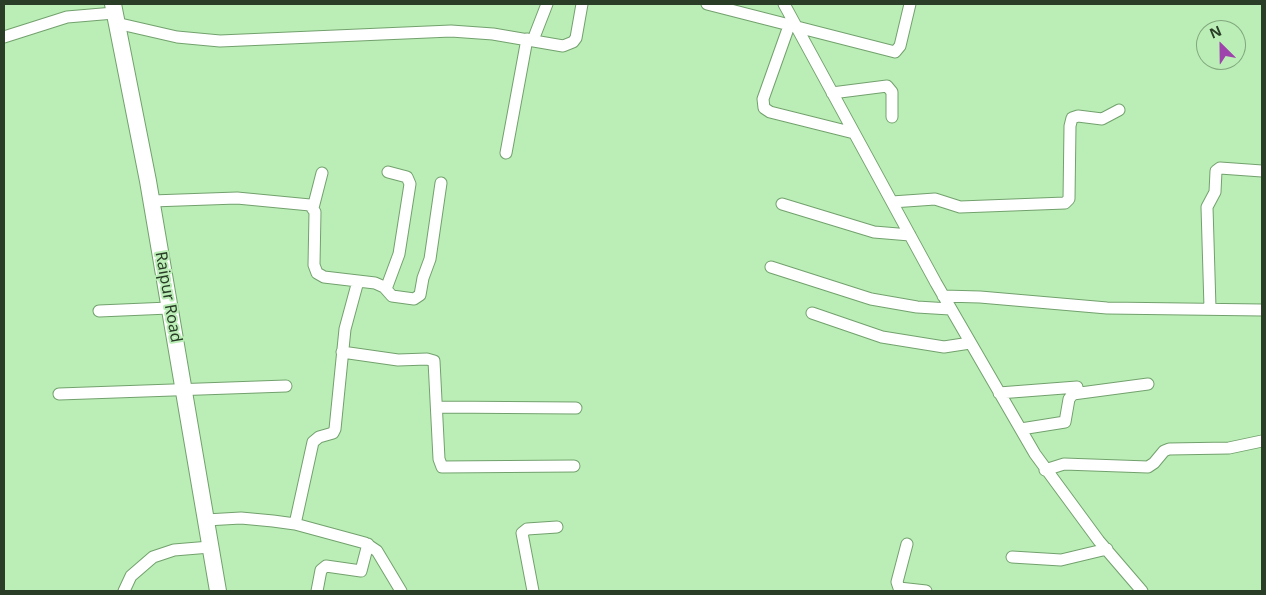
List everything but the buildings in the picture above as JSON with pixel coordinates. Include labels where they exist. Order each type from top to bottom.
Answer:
[{"type":"main road","name":"Raipur Road","points":[[115,13],[152,201],[218,591]]},
{"type":"street","points":[[506,153],[530,40],[547,4]]},
{"type":"street","points":[[4,37],[67,17],[115,13],[177,37],[220,41],[451,31],[530,40],[563,46],[573,42],[582,4]]},
{"type":"street","points":[[707,4],[792,24],[895,52],[900,46],[910,4]]},
{"type":"street","points":[[784,4],[792,24],[832,93],[950,309],[1045,470],[1142,591]]},
{"type":"street","points":[[792,24],[763,100],[764,108],[770,112],[854,133]]},
{"type":"street","points":[[832,93],[887,86],[892,92],[892,117]]},
{"type":"street","points":[[892,202],[935,199],[960,207],[1065,202],[1070,199],[1071,121],[1078,116],[1102,119],[1119,110]]},
{"type":"street","points":[[1210,308],[1207,207],[1208,200],[1214,195],[1216,171],[1220,168],[1262,171]]},
{"type":"street","points":[[386,289],[399,254],[410,184],[407,177],[388,172]]},
{"type":"street","points":[[322,173],[314,208],[314,265],[317,273],[324,277],[375,283],[386,289],[389,294],[396,298],[419,298],[430,259],[441,183]]},
{"type":"street","points":[[152,201],[237,198],[306,204],[314,208]]},
{"type":"street","points":[[782,204],[874,232],[910,235]]},
{"type":"street","points":[[770,267],[865,297],[910,306],[950,309]]},
{"type":"street","points":[[295,524],[313,442],[319,437],[333,433],[348,314],[358,281]]},
{"type":"street","points":[[943,296],[990,297],[1107,308],[1262,310]]},
{"type":"street","points":[[100,311],[170,308]]},
{"type":"street","points":[[812,313],[882,337],[944,347],[970,343]]},
{"type":"street","points":[[342,352],[398,360],[427,359],[434,361],[439,459],[442,467],[574,466]]},
{"type":"street","points":[[1021,430],[1065,422],[1069,398],[1073,394],[1148,384]]},
{"type":"street","points":[[59,394],[286,386]]},
{"type":"street","points":[[999,393],[1077,387]]},
{"type":"street","points":[[437,407],[576,408]]},
{"type":"street","points":[[1045,470],[1064,464],[1148,467],[1164,451],[1169,449],[1229,448],[1262,441]]},
{"type":"street","points":[[206,520],[253,519],[295,524],[368,544],[377,551],[401,591]]},
{"type":"street","points":[[533,591],[522,534],[527,529],[557,527]]},
{"type":"street","points":[[317,591],[321,570],[326,566],[361,571],[368,544]]},
{"type":"street","points":[[907,544],[897,582],[899,588],[926,591]]},
{"type":"street","points":[[124,591],[130,576],[153,557],[166,551],[210,547]]},
{"type":"street","points":[[1012,557],[1061,560],[1107,549]]}]
